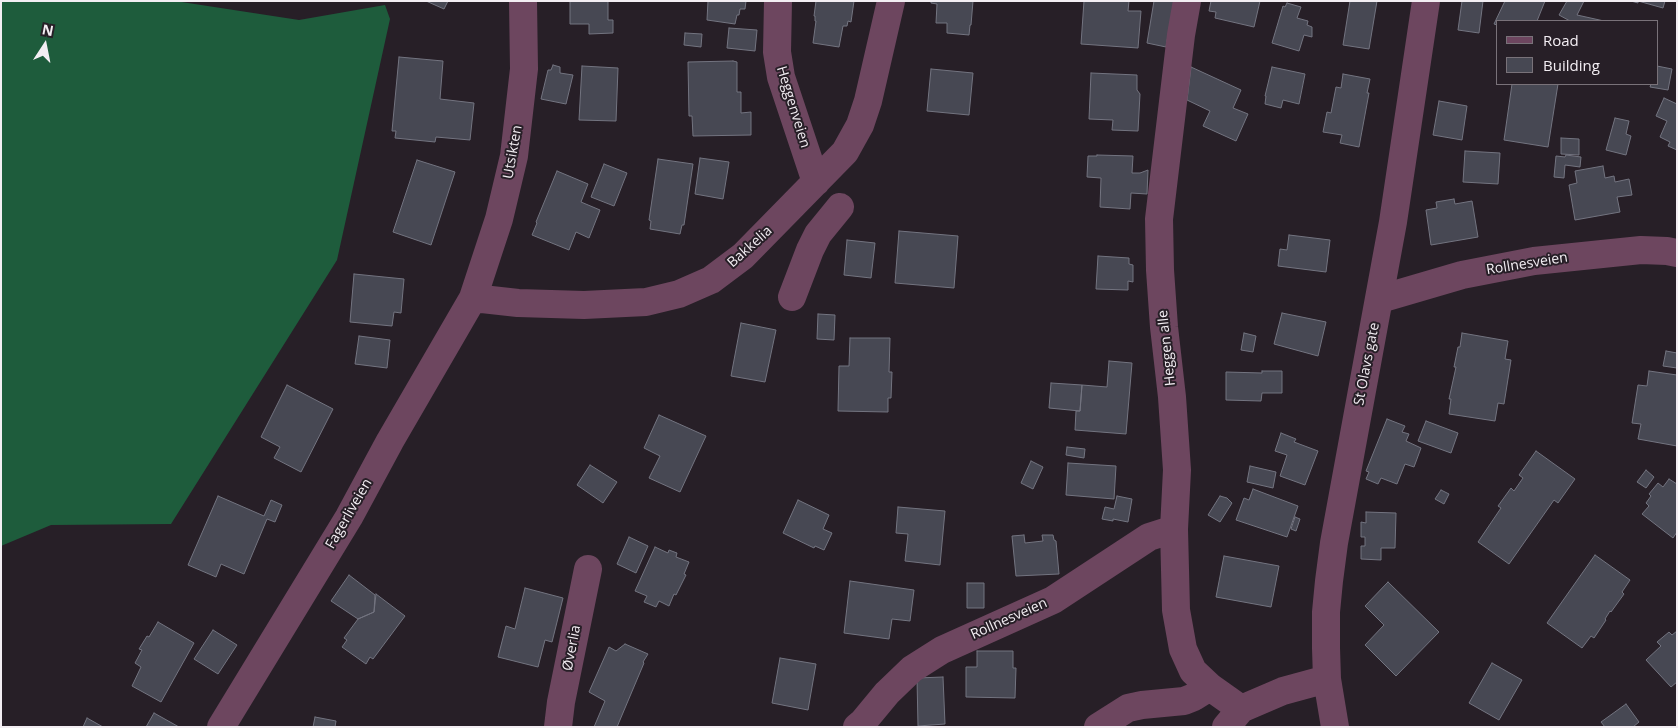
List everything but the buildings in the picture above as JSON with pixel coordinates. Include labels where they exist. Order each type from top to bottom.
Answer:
[{"type":"street","name":"Utsikten","points":[[473,298],[499,219],[514,156],[524,69],[523,1]]},
{"type":"street","name":"Heggenveien","points":[[778,1],[777,52],[781,77],[816,182]]},
{"type":"street","name":"Bakkelia","points":[[473,298],[518,303],[584,305],[646,302],[679,294],[711,280],[743,256],[845,152],[860,125],[868,101],[891,1]]},
{"type":"street","name":"Heggen alle","points":[[1187,1],[1159,220],[1161,289],[1177,470],[1174,529],[1176,610],[1183,649],[1194,670],[1234,718]]},
{"type":"street","name":"St Olavs gate","points":[[1335,727],[1327,679],[1326,612],[1334,542],[1380,299],[1426,1]]},
{"type":"street","points":[[792,297],[818,234],[840,207]]},
{"type":"street","name":"Rollnesveien","points":[[1380,299],[1462,275],[1534,260],[1674,246]]},
{"type":"street","name":"Fagerliveien","points":[[221,727],[349,517],[390,441],[473,298]]},
{"type":"street","name":"Rollnesveien","points":[[857,727],[887,693],[912,669],[942,650],[1053,600],[1149,537],[1174,529]]},
{"type":"street","name":"Øverlia","points":[[558,727],[563,692],[588,569]]},
{"type":"street","points":[[1234,718],[1283,691],[1327,679]]},
{"type":"street","points":[[1098,727],[1128,708],[1184,701],[1210,687]]},
{"type":"green space","points":[[1,1],[175,1],[299,20],[385,5],[390,19],[337,260],[171,524],[51,525],[1,546]]}]
